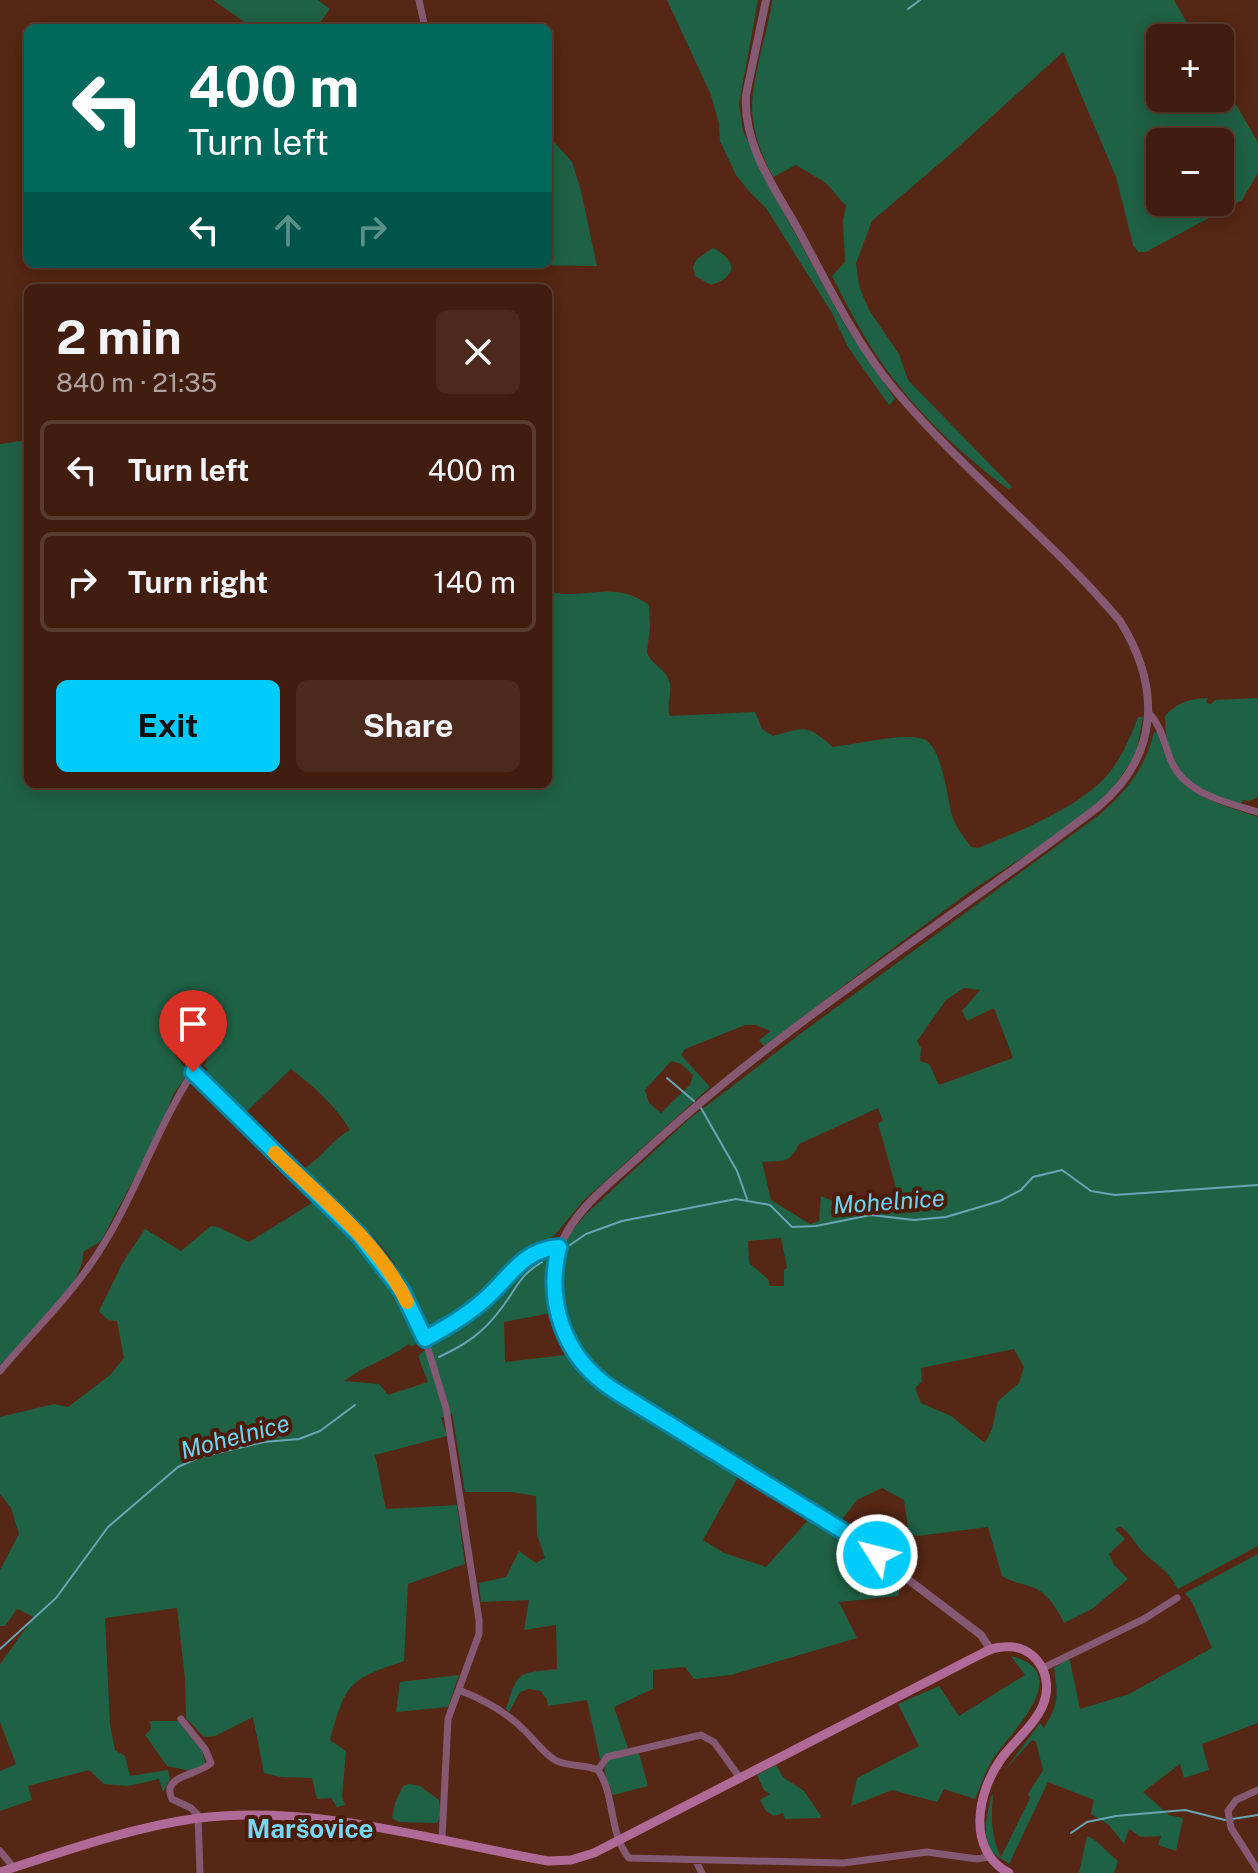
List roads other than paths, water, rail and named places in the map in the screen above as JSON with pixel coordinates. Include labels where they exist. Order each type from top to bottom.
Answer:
[{"type":"main road","points":[[0,1872],[129,1833],[199,1818],[245,1816],[348,1822],[561,1861],[582,1858],[991,1650],[1003,1647],[1030,1653],[1043,1668],[1047,1687],[1043,1706],[1001,1759],[985,1792],[980,1831],[982,1847],[988,1857],[1009,1873]]},
{"type":"street","points":[[419,0],[424,24]]},
{"type":"street","points":[[766,0],[745,111],[755,149],[779,196],[853,329],[895,390],[1120,621],[1139,656],[1147,685],[1149,713],[1146,736],[1139,757],[1126,779],[1108,799],[712,1093],[592,1201],[568,1229],[559,1247],[554,1277],[559,1319],[577,1355],[599,1380],[851,1536],[981,1635],[991,1650]]},
{"type":"street","points":[[1149,713],[1160,726],[1173,766],[1190,785],[1214,799],[1258,812]]},
{"type":"street","points":[[0,1371],[75,1288],[106,1241],[193,1072],[359,1235],[402,1291],[425,1339],[446,1408],[479,1620],[479,1634],[448,1719],[442,1839]]},
{"type":"street","points":[[425,1339],[460,1319],[485,1299],[522,1260],[545,1248],[559,1247]]},
{"type":"street","points":[[1043,1668],[1133,1625],[1177,1598]]},
{"type":"street","points":[[459,1690],[502,1711],[551,1758],[564,1764],[586,1765],[598,1770],[609,1792],[617,1841],[627,1857],[632,1859],[826,1862],[927,1852],[977,1859],[988,1857]]},
{"type":"street","points":[[181,1719],[205,1749],[211,1763],[173,1783],[169,1794],[172,1799],[195,1811],[199,1818],[200,1873]]},
{"type":"street","points":[[598,1770],[607,1757],[701,1735],[714,1742],[740,1778]]},
{"type":"street","points":[[1258,1790],[1236,1800],[1228,1811],[1231,1828],[1258,1870]]},
{"type":"street","points":[[0,1851],[14,1868]]},
{"type":"street","points":[[696,1861],[702,1873]]},
{"type":"street","points":[[826,1862],[826,1873]]},
{"type":"waterway","points":[[908,9],[920,0]]},
{"type":"waterway","points":[[667,1078],[694,1101]]},
{"type":"waterway","points":[[701,1108],[737,1171],[747,1199]]},
{"type":"waterway","name":"Mohelnice","points":[[570,1245],[586,1234],[622,1221],[736,1199],[770,1205],[792,1227],[816,1226],[871,1215],[914,1220],[946,1217],[1000,1201],[1021,1190],[1033,1177],[1062,1170],[1091,1191],[1115,1195],[1258,1185]]},
{"type":"waterway","name":"Mohelnice","points":[[439,1357],[480,1332],[494,1318],[522,1278],[542,1262]]},
{"type":"waterway","name":"Mohelnice","points":[[0,1649],[56,1598],[108,1527],[178,1467],[200,1457],[264,1442],[299,1439],[320,1431],[355,1405]]},
{"type":"waterway","points":[[1071,1833],[1087,1822],[1116,1816],[1185,1810],[1225,1820]]},
{"type":"waterway","points":[[1232,1819],[1258,1815]]},
{"type":"district","name":"Maršovice","points":[[310,1829]]}]
